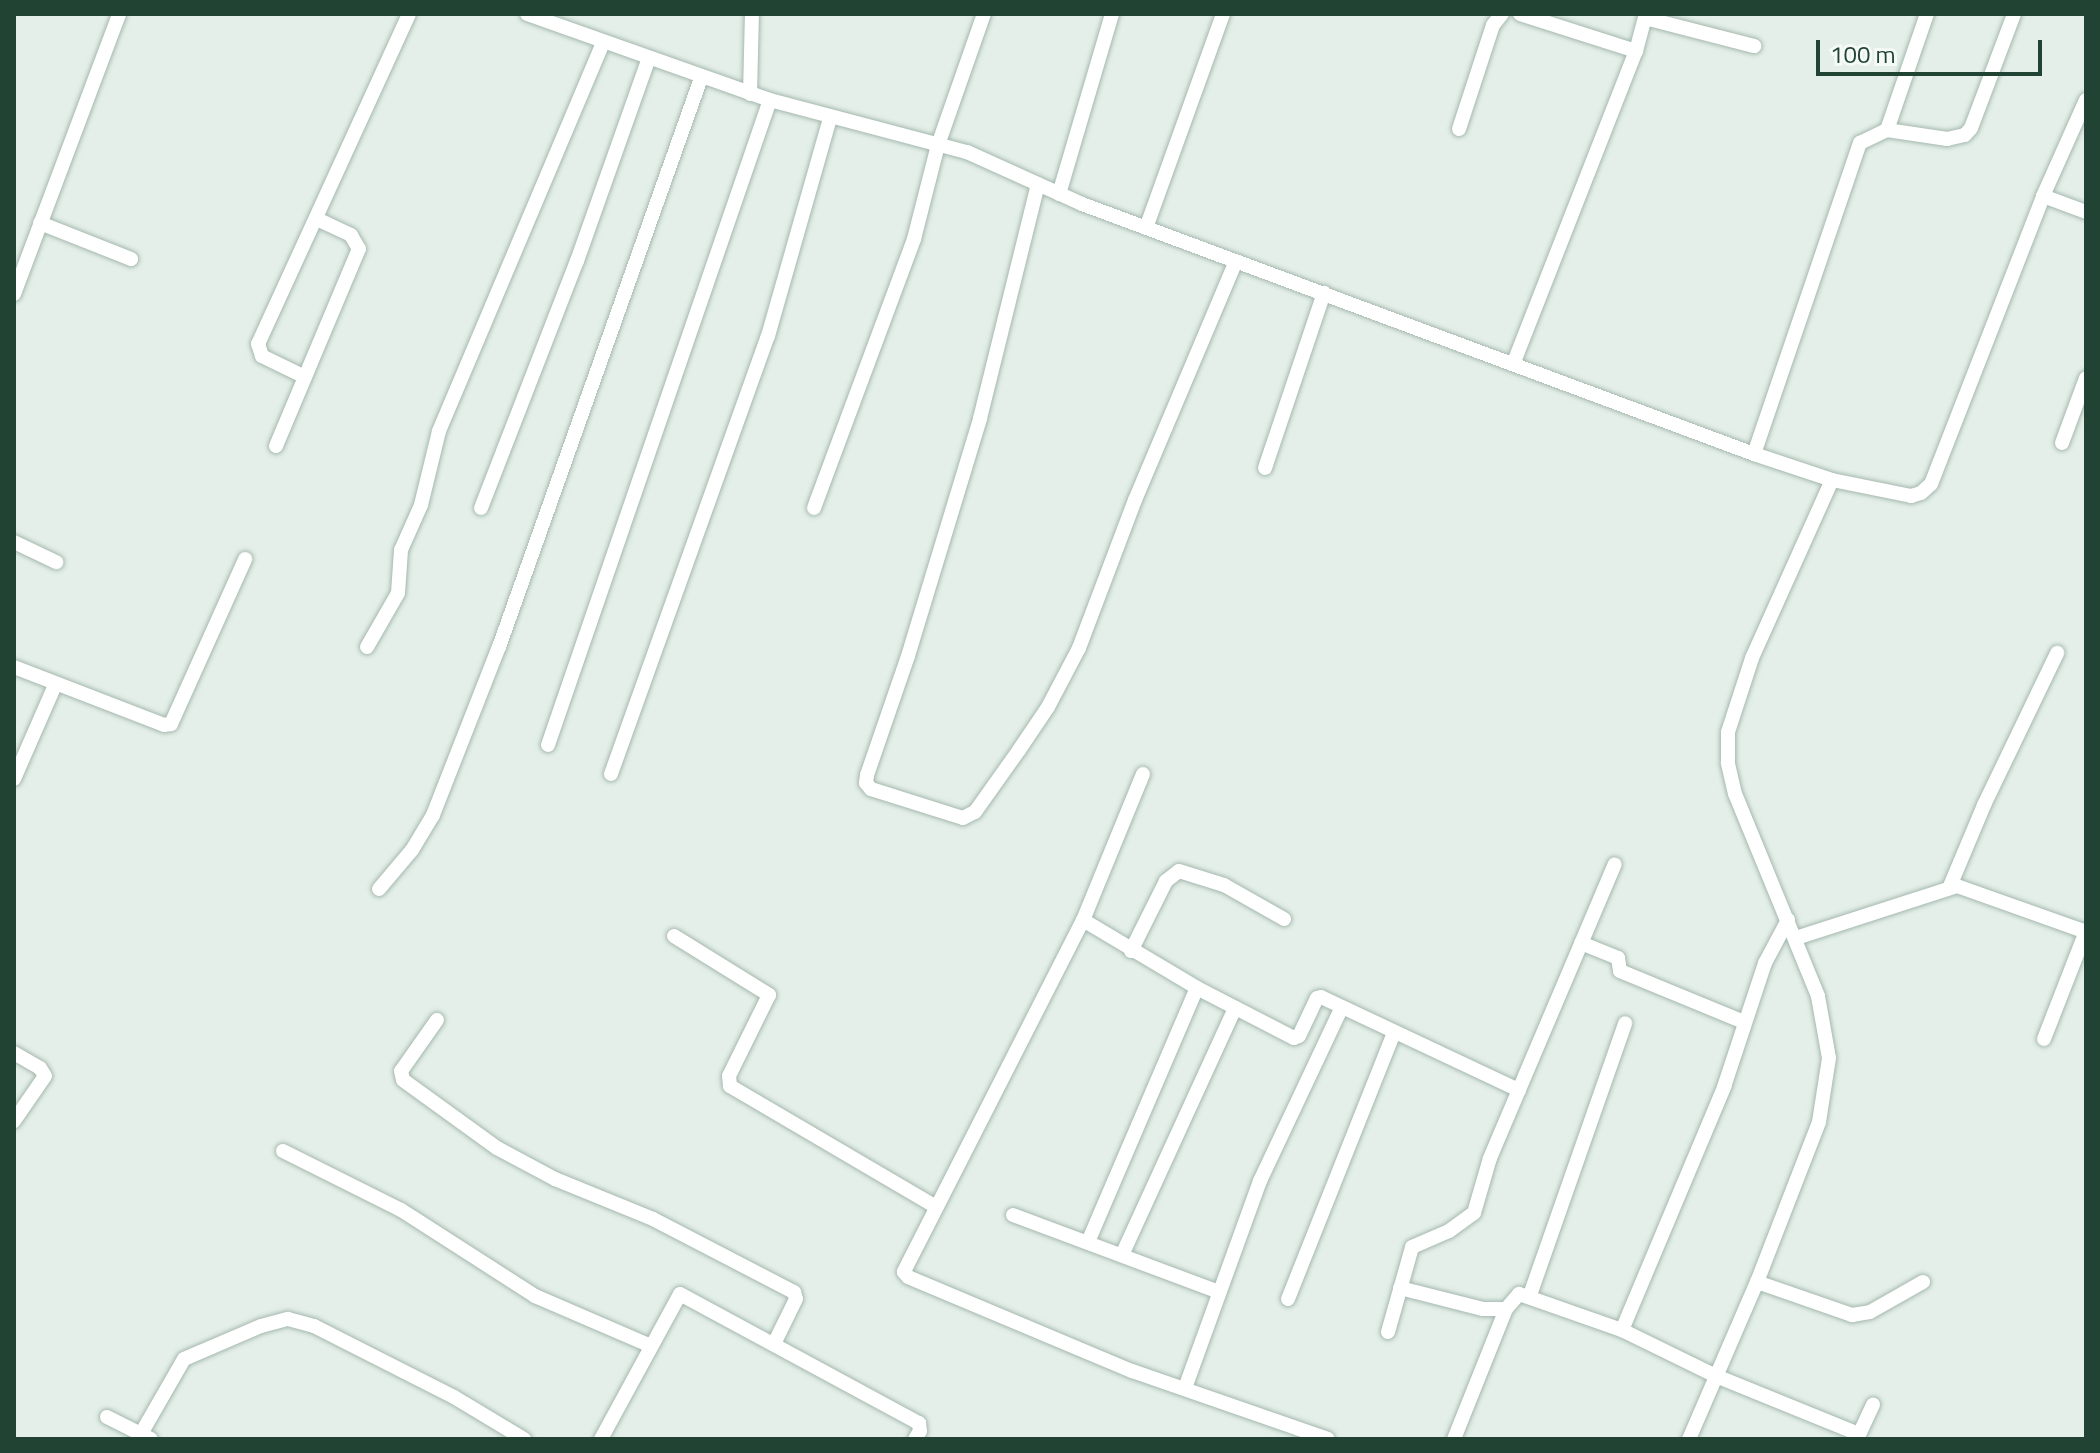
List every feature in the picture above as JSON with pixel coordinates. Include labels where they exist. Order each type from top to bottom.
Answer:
[{"type":"street","points":[[14,294],[119,14]]},
{"type":"street","points":[[305,377],[262,356],[258,344],[409,14]]},
{"type":"street","points":[[527,14],[648,60],[750,94],[830,118],[967,152],[1059,194],[1146,228],[1514,362],[1754,454],[1832,480],[1911,496],[1921,493],[1931,484],[2043,196],[2086,100]]},
{"type":"street","points":[[750,94],[752,14]]},
{"type":"street","points":[[814,508],[914,239],[938,145],[984,14]]},
{"type":"street","points":[[1059,194],[1112,14]]},
{"type":"street","points":[[1146,228],[1223,14]]},
{"type":"street","points":[[1459,129],[1493,25],[1502,14]]},
{"type":"street","points":[[1520,14],[1636,51]]},
{"type":"street","points":[[1887,130],[1927,14]]},
{"type":"street","points":[[1754,454],[1860,143],[1887,130],[1947,139],[1965,135],[1971,128],[2014,14]]},
{"type":"street","points":[[1514,362],[1636,51],[1646,16],[1754,46]]},
{"type":"street","points":[[367,647],[398,593],[401,550],[421,505],[439,431],[603,43]]},
{"type":"street","points":[[481,508],[577,261],[648,60]]},
{"type":"street","points":[[379,889],[412,850],[433,815],[499,647],[701,78]]},
{"type":"street","points":[[548,745],[770,100]]},
{"type":"street","points":[[611,774],[768,336],[830,118]]},
{"type":"street","points":[[1038,184],[980,419],[908,656],[867,775],[866,783],[871,789],[963,818],[975,812],[1019,750],[1048,707],[1079,648],[1135,500],[1236,261]]},
{"type":"street","points":[[2043,196],[2086,212]]},
{"type":"street","points":[[276,446],[359,249],[351,235],[317,219]]},
{"type":"street","points":[[40,223],[131,259]]},
{"type":"street","points":[[14,243],[30,250]]},
{"type":"street","points":[[1265,468],[1324,293]]},
{"type":"street","points":[[2062,443],[2086,378]]},
{"type":"street","points":[[1689,1439],[1757,1282],[1819,1122],[1829,1058],[1818,996],[1735,794],[1728,763],[1728,732],[1752,658],[1832,480]]},
{"type":"street","points":[[14,542],[56,562]]},
{"type":"street","points":[[14,667],[164,725],[171,724],[245,559]]},
{"type":"street","points":[[1950,886],[1984,805],[2057,653]]},
{"type":"street","points":[[14,779],[55,685]]},
{"type":"street","points":[[1143,774],[1083,920],[904,1269],[908,1277],[1132,1371],[1328,1439]]},
{"type":"street","points":[[1388,1332],[1412,1247],[1449,1231],[1474,1213],[1490,1158],[1615,864]]},
{"type":"street","points":[[1131,951],[1166,881],[1179,871],[1186,870],[1224,885],[1284,919]]},
{"type":"street","points":[[1796,938],[1880,913],[1950,886],[1964,887],[2086,931],[2044,1039]]},
{"type":"street","points":[[1083,920],[1197,988],[1296,1038],[1317,998],[1519,1090]]},
{"type":"street","points":[[1622,1330],[1724,1087],[1765,963],[1788,920]]},
{"type":"street","points":[[674,936],[769,995],[729,1076],[730,1086],[936,1207]]},
{"type":"street","points":[[1581,943],[1618,958],[1620,971],[1744,1022]]},
{"type":"street","points":[[1088,1242],[1197,988]]},
{"type":"street","points":[[1185,1388],[1260,1181],[1342,1007]]},
{"type":"street","points":[[1122,1255],[1235,1008]]},
{"type":"street","points":[[437,1020],[401,1071],[403,1080],[497,1148],[555,1179],[653,1219],[794,1292],[796,1299],[774,1344]]},
{"type":"street","points":[[1530,1295],[1625,1023]]},
{"type":"street","points":[[1288,1299],[1394,1033]]},
{"type":"street","points":[[14,1053],[40,1068],[45,1076],[14,1121]]},
{"type":"street","points":[[283,1151],[401,1210],[535,1296],[651,1346]]},
{"type":"street","points":[[1013,1215],[1219,1292]]},
{"type":"street","points":[[1757,1282],[1852,1315],[1870,1312],[1923,1282]]},
{"type":"street","points":[[1400,1288],[1483,1309],[1506,1309]]},
{"type":"street","points":[[601,1439],[680,1294],[919,1423],[920,1431],[915,1439]]},
{"type":"street","points":[[1454,1439],[1506,1309],[1519,1294],[1530,1295],[1622,1330],[1716,1376],[1858,1437],[1873,1404]]},
{"type":"street","points":[[107,1417],[143,1437],[184,1359],[261,1326],[288,1319],[314,1326],[454,1397],[524,1439]]}]
